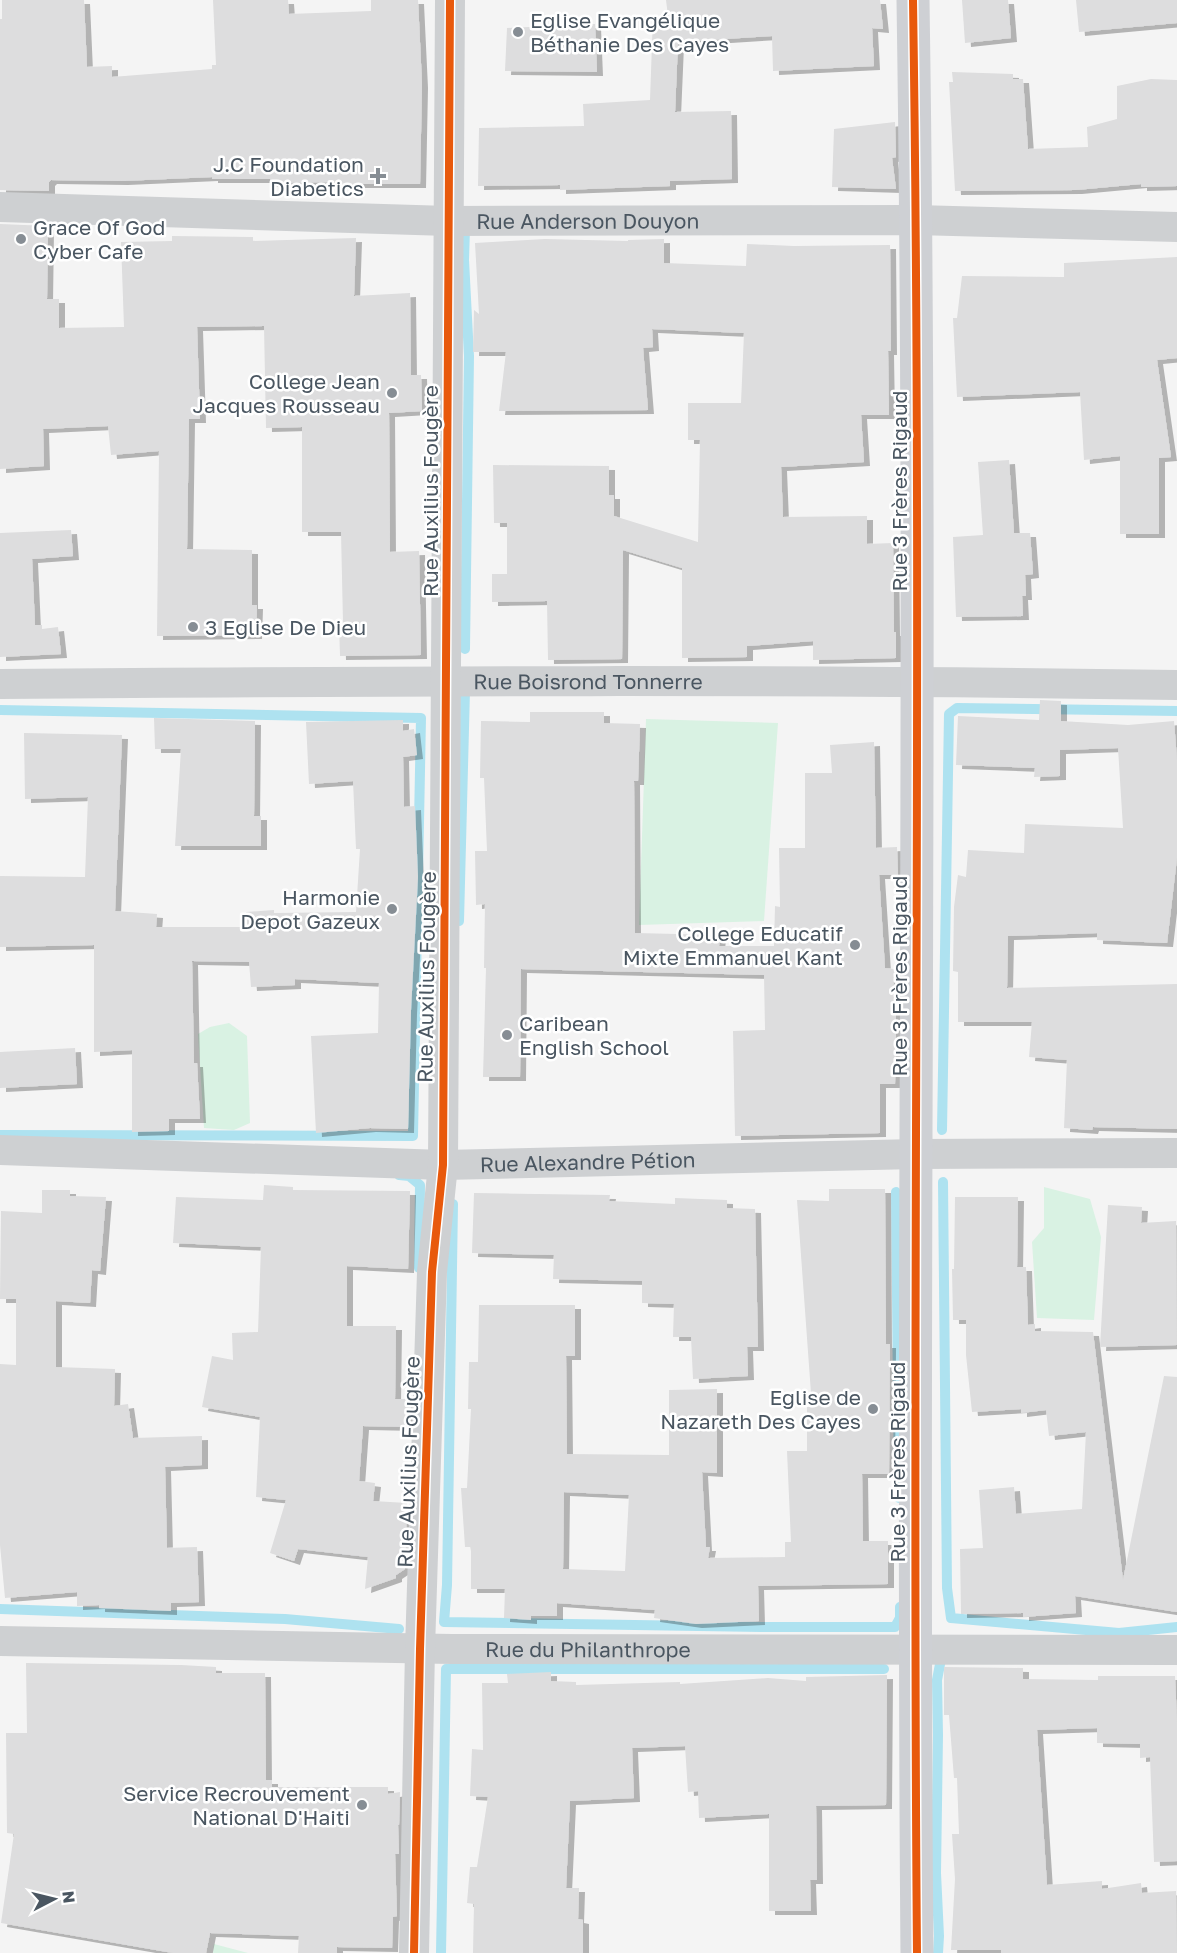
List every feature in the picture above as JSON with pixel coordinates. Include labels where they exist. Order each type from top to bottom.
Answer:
[{"type":"street","name":"Rue Auxilius Fougère","points":[[414,1953],[420,1649],[432,1272],[443,1165],[450,0]]},
{"type":"street","name":"Rue 3 Frères Rigaud","points":[[913,0],[918,681],[914,1650],[917,1953]]},
{"type":"street","name":"Rue Anderson Douyon","points":[[0,207],[448,221],[916,220],[1177,227]]},
{"type":"street","name":"Rue Boisrond Tonnerre","points":[[0,684],[447,680],[918,681],[1177,685]]},
{"type":"street","name":"Rue Alexandre Pétion","points":[[0,1150],[443,1165],[917,1154],[1177,1153]]},
{"type":"street","name":"Rue du Philanthrope","points":[[0,1641],[420,1649],[1177,1650]]},
{"type":"green space","points":[[646,719],[778,723],[764,921],[639,925]]},
{"type":"green space","points":[[229,1023],[247,1036],[250,1123],[234,1130],[204,1128],[198,1034],[210,1027]]},
{"type":"green space","points":[[1044,1187],[1090,1199],[1101,1237],[1094,1320],[1037,1318],[1032,1242],[1044,1228]]},
{"type":"green space","points":[[214,1944],[248,1953],[213,1953]]},
{"type":"building","points":[[2,0],[84,0],[87,67],[112,66],[112,77],[212,69],[212,65],[216,65],[213,0],[288,0],[289,14],[371,11],[371,0],[418,0],[422,84],[420,184],[270,183],[270,179],[212,179],[212,177],[122,181],[51,180],[49,191],[0,190]]},
{"type":"building","points":[[666,0],[880,0],[883,29],[872,28],[874,66],[773,71],[772,36],[678,42],[675,112],[731,111],[732,179],[670,181],[670,186],[560,190],[560,185],[478,186],[479,128],[584,126],[583,104],[650,100],[653,16],[668,16]]},
{"type":"building","points":[[962,0],[1008,0],[1011,38],[965,43]]},
{"type":"building","points":[[1076,0],[1177,0],[1177,23],[1079,32]]},
{"type":"building","points":[[595,24],[597,72],[505,71],[507,28]]},
{"type":"building","points":[[952,72],[1013,74],[1013,79],[1023,79],[1028,149],[1088,147],[1087,127],[1117,119],[1117,86],[1151,79],[1177,80],[1177,186],[1141,187],[1141,184],[1076,190],[955,191],[949,82],[953,82]]},
{"type":"building","points":[[895,122],[896,157],[892,158],[896,189],[832,187],[834,129]]},
{"type":"building","points":[[0,224],[48,226],[47,299],[59,299],[59,328],[124,327],[121,242],[172,241],[172,236],[253,237],[253,241],[356,238],[354,296],[410,293],[411,375],[421,375],[422,411],[389,413],[390,552],[419,551],[421,655],[340,656],[339,623],[343,623],[341,532],[302,532],[302,427],[266,428],[264,326],[197,327],[200,419],[189,419],[187,549],[252,550],[252,605],[257,605],[256,635],[157,636],[159,451],[111,455],[108,426],[43,429],[44,466],[0,469]]},
{"type":"building","points":[[545,239],[628,241],[664,239],[664,263],[746,266],[747,244],[890,245],[889,415],[861,415],[864,462],[781,467],[783,517],[867,516],[867,544],[893,543],[896,658],[813,660],[813,641],[747,646],[747,657],[682,658],[682,568],[623,550],[622,659],[548,660],[547,601],[492,602],[492,574],[507,574],[507,523],[494,523],[493,465],[609,466],[609,495],[614,495],[614,516],[698,542],[700,440],[688,440],[688,403],[741,403],[744,333],[652,329],[653,347],[643,348],[648,410],[499,411],[506,352],[473,352],[474,310],[479,314],[475,243]]},
{"type":"building","points":[[1177,257],[1177,358],[1157,360],[1171,457],[1159,458],[1159,534],[1120,534],[1120,456],[1084,460],[1080,392],[957,397],[953,318],[957,318],[962,276],[1064,277],[1064,263]]},
{"type":"building","points":[[1009,460],[1014,533],[1030,533],[1033,574],[1025,575],[1026,596],[1022,596],[1023,616],[956,617],[953,537],[983,535],[978,462]]},
{"type":"building","points":[[71,530],[73,556],[32,559],[35,625],[42,625],[42,629],[58,627],[61,654],[0,657],[0,533]]},
{"type":"building","points":[[1040,700],[1061,701],[1061,721],[1128,725],[1174,721],[1177,760],[1177,858],[1167,943],[1097,940],[1097,933],[1008,936],[1007,988],[1177,984],[1177,1129],[1064,1128],[1067,1060],[1029,1057],[1032,1022],[958,1022],[958,972],[953,971],[954,907],[958,875],[966,877],[968,850],[1024,853],[1025,824],[1123,828],[1118,748],[1060,750],[1060,776],[1034,777],[1035,768],[956,765],[958,716],[1039,720]]},
{"type":"building","points":[[530,712],[604,712],[604,723],[640,724],[638,781],[634,781],[635,933],[720,935],[719,946],[774,946],[775,906],[780,907],[779,848],[805,848],[805,773],[832,773],[830,745],[874,742],[876,848],[897,847],[898,875],[879,875],[885,968],[894,969],[893,1007],[896,1007],[895,1084],[880,1084],[880,1133],[735,1136],[733,1031],[765,1030],[764,975],[521,969],[520,1077],[483,1077],[485,904],[476,905],[475,851],[487,851],[484,778],[480,778],[481,721],[530,722]]},
{"type":"building","points":[[154,718],[255,721],[254,816],[261,816],[261,846],[175,846],[181,749],[155,749]]},
{"type":"building","points":[[403,720],[403,731],[414,729],[417,755],[403,757],[404,807],[415,806],[418,877],[408,1129],[370,1128],[316,1133],[311,1036],[378,1033],[379,983],[295,979],[295,985],[251,987],[249,962],[192,961],[194,1063],[197,1063],[200,1119],[169,1119],[169,1131],[132,1132],[132,1050],[94,1052],[94,945],[0,947],[0,876],[85,877],[88,797],[25,799],[24,733],[122,735],[115,911],[157,914],[156,927],[247,927],[246,912],[274,910],[274,913],[356,912],[360,849],[356,849],[353,781],[309,784],[306,722]]},
{"type":"building","points":[[75,1048],[77,1084],[0,1088],[0,1052]]},
{"type":"building","points":[[264,1185],[293,1187],[293,1190],[410,1191],[408,1269],[347,1266],[347,1326],[396,1326],[395,1399],[411,1399],[410,1427],[363,1426],[359,1481],[375,1483],[373,1501],[407,1503],[405,1569],[396,1575],[396,1578],[365,1589],[368,1557],[298,1549],[294,1561],[270,1553],[286,1500],[256,1497],[260,1417],[202,1407],[212,1356],[233,1360],[232,1333],[258,1332],[261,1247],[173,1243],[176,1197],[263,1200]]},
{"type":"building","points":[[829,1189],[885,1189],[886,1344],[890,1344],[889,1474],[862,1474],[863,1541],[888,1541],[888,1584],[758,1586],[759,1621],[696,1624],[654,1618],[655,1610],[557,1603],[557,1616],[531,1616],[531,1620],[504,1618],[505,1589],[471,1589],[471,1547],[465,1547],[461,1488],[467,1488],[471,1409],[468,1409],[469,1362],[478,1362],[479,1305],[575,1305],[575,1356],[566,1356],[567,1454],[669,1455],[669,1390],[717,1389],[717,1473],[702,1472],[706,1547],[710,1547],[708,1558],[785,1557],[785,1542],[791,1542],[787,1451],[807,1451],[807,1407],[812,1407],[797,1200],[829,1201]],"holes":[[[564,1492],[629,1495],[625,1571],[563,1569]]]},
{"type":"building","points":[[42,1190],[70,1190],[70,1196],[106,1197],[100,1271],[92,1270],[90,1303],[56,1301],[56,1367],[115,1369],[114,1406],[128,1404],[133,1438],[202,1436],[202,1465],[165,1467],[167,1548],[197,1547],[199,1602],[171,1603],[171,1611],[99,1608],[99,1605],[77,1606],[77,1592],[5,1598],[0,1545],[0,1364],[16,1365],[16,1299],[0,1299],[1,1211],[42,1213]]},
{"type":"building","points":[[474,1193],[610,1195],[609,1201],[675,1204],[675,1198],[727,1200],[727,1208],[755,1209],[758,1347],[747,1347],[748,1376],[693,1379],[691,1337],[673,1337],[674,1304],[642,1303],[642,1281],[553,1279],[554,1255],[472,1253]]},
{"type":"building","points":[[955,1197],[1018,1197],[1017,1267],[1026,1267],[1028,1325],[1035,1324],[1035,1331],[1093,1332],[1123,1580],[1164,1376],[1177,1377],[1177,1612],[1075,1596],[1076,1613],[1023,1617],[1023,1613],[961,1614],[960,1549],[983,1548],[979,1490],[1014,1487],[1016,1514],[1082,1509],[1086,1432],[1049,1436],[1046,1410],[1021,1413],[1021,1409],[972,1412],[966,1355],[966,1320],[953,1320],[952,1269],[954,1269]]},
{"type":"building","points":[[1108,1205],[1142,1207],[1141,1223],[1176,1221],[1177,1345],[1100,1347]]},
{"type":"building","points":[[26,1663],[181,1665],[216,1667],[216,1673],[265,1673],[266,1780],[272,1780],[272,1787],[388,1787],[388,1794],[400,1792],[399,1854],[395,1854],[397,1916],[393,1917],[392,1948],[337,1947],[337,1953],[298,1953],[299,1936],[210,1933],[206,1953],[173,1953],[1,1923],[14,1834],[7,1833],[6,1733],[27,1733]]},
{"type":"building","points":[[944,1667],[1023,1668],[1023,1679],[1098,1680],[1098,1676],[1175,1676],[1177,1861],[1154,1862],[1150,1757],[1140,1758],[1140,1744],[1097,1743],[1097,1728],[1037,1730],[1047,1885],[1102,1881],[1102,1889],[1141,1883],[1142,1893],[1176,1891],[1177,1953],[1001,1953],[1001,1950],[951,1950],[955,1879],[952,1834],[959,1834],[957,1778],[954,1778],[949,1715],[944,1715]]},
{"type":"building","points":[[551,1672],[551,1681],[576,1682],[576,1685],[680,1682],[680,1684],[768,1678],[806,1681],[806,1677],[887,1675],[886,1805],[816,1806],[817,1880],[810,1880],[811,1911],[769,1911],[769,1814],[699,1818],[698,1791],[688,1792],[685,1746],[632,1748],[634,1798],[570,1801],[566,1888],[579,1888],[578,1919],[583,1920],[583,1953],[473,1953],[474,1904],[467,1903],[470,1867],[477,1867],[488,1797],[470,1796],[472,1749],[483,1750],[482,1683],[508,1683],[507,1674]]},
{"type":"waterway","points":[[465,228],[464,260],[469,356],[465,649]]},
{"type":"waterway","points":[[459,921],[465,690]]},
{"type":"waterway","points":[[942,1130],[949,714],[957,708],[1177,711]]},
{"type":"waterway","points":[[0,710],[421,718],[413,1136],[0,1135]]},
{"type":"waterway","points":[[399,1175],[409,1176],[420,1185],[419,1268]]},
{"type":"waterway","points":[[943,1182],[947,1588],[951,1618],[1119,1633],[1177,1627]]},
{"type":"waterway","points":[[896,1192],[899,1498]]},
{"type":"waterway","points":[[453,1204],[447,1585],[444,1622],[895,1627],[900,1618],[900,1607]]},
{"type":"waterway","points":[[0,1609],[285,1619],[399,1629]]},
{"type":"waterway","points":[[938,1953],[937,1680],[941,1659],[950,1659]]},
{"type":"waterway","points":[[441,1953],[446,1669],[884,1669]]},
{"type":"cycle path","points":[[414,1953],[420,1649],[432,1272],[443,1165],[450,0]]},
{"type":"cycle path","points":[[913,0],[917,488],[915,1465],[917,1953]]},
{"type":"place","name":"Eglise Evangélique Béthanie Des Cayes","points":[[518,32]]},
{"type":"place","name":"J.C Foundation Diabetics","points":[[378,176]]},
{"type":"place","name":"Grace Of God Cyber Cafe","points":[[21,239]]},
{"type":"place","name":"College Jean Jacques Rousseau","points":[[392,393]]},
{"type":"place","name":"3 Eglise De Dieu","points":[[193,627]]},
{"type":"place","name":"Harmonie Depot Gazeux","points":[[392,909]]},
{"type":"place","name":"College Educatif Mixte Emmanuel Kant","points":[[855,945]]},
{"type":"place","name":"Caribean English School","points":[[507,1035]]},
{"type":"place","name":"Eglise de Nazareth Des Cayes","points":[[873,1409]]},
{"type":"place","name":"Service Recrouvement National D'Haiti","points":[[362,1805]]}]
